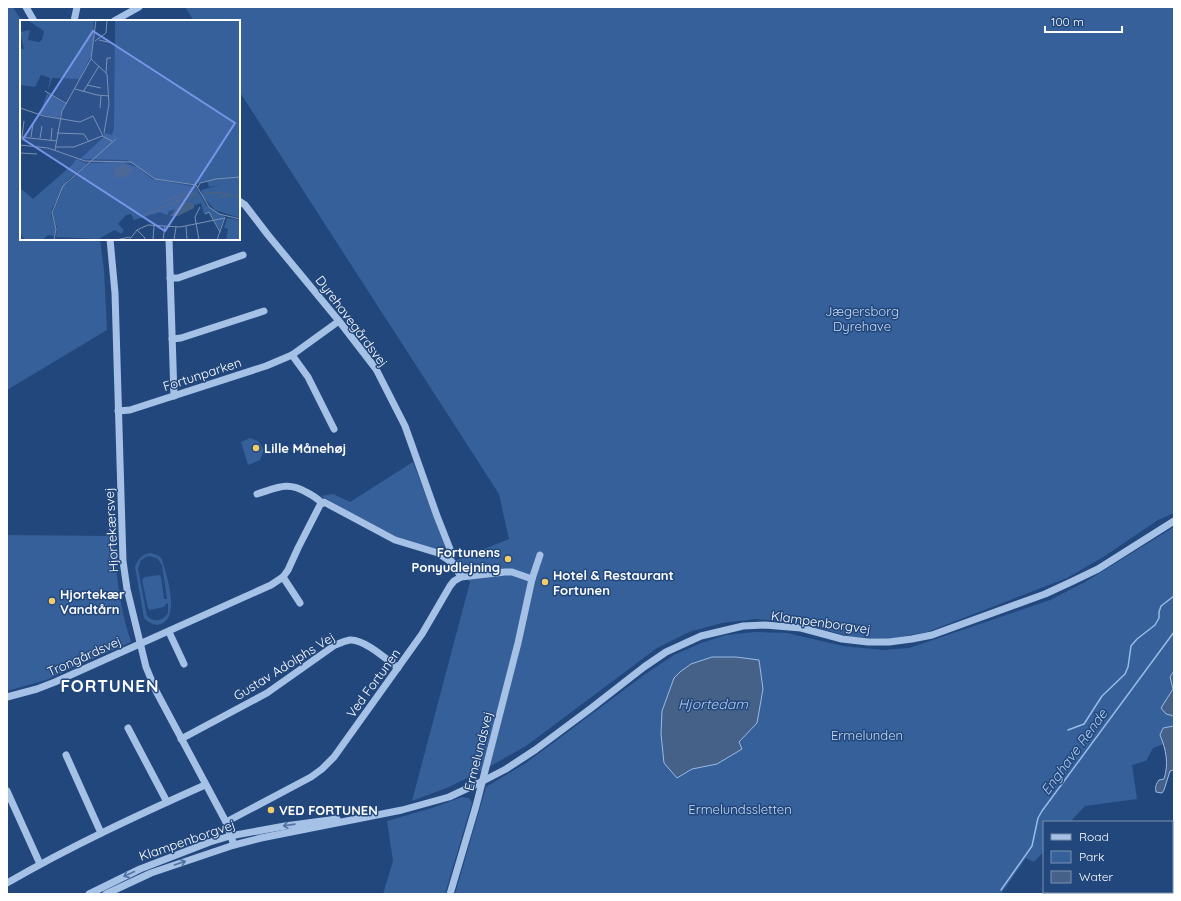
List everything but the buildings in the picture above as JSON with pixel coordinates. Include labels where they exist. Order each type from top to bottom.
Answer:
[{"type":"street","points":[[26,7],[33,20]]},
{"type":"street","points":[[74,20],[77,7]]},
{"type":"street","points":[[116,20],[139,7]]},
{"type":"street","name":"Dyrehavegårdsvej","points":[[240,202],[245,205],[371,361],[405,426],[452,554],[450,561]]},
{"type":"street","name":"Hjortekærsvej","points":[[110,240],[114,274],[123,561],[126,589],[139,644],[146,667],[156,691],[226,822],[234,845]]},
{"type":"street","points":[[169,240],[174,396]]},
{"type":"street","points":[[170,278],[178,278],[243,255]]},
{"type":"street","points":[[172,339],[181,338],[264,310]]},
{"type":"street","name":"Fortunparken","points":[[118,411],[130,410],[266,366],[292,354],[339,321]]},
{"type":"street","points":[[292,354],[311,383],[334,429]]},
{"type":"street","points":[[257,494],[286,486],[297,487],[316,497],[322,503],[327,503],[395,540],[438,553],[450,561],[461,577],[512,572],[532,578],[540,554]]},
{"type":"street","name":"Trongårdsvej","points":[[7,698],[55,682],[272,585],[283,577],[288,570],[322,503]]},
{"type":"street","name":"Klampenborgvej","points":[[106,894],[151,873],[234,845],[261,838],[410,808],[449,797],[506,769],[535,750],[644,667],[666,652],[701,636],[743,626],[765,625],[801,628],[842,639],[868,642],[889,642],[932,635],[1045,594],[1071,582],[1098,569],[1174,521]]},
{"type":"street","points":[[283,577],[300,603]]},
{"type":"street","name":"Ved Fortunen","points":[[226,822],[311,777],[334,757],[422,634],[450,586],[454,581],[461,577]]},
{"type":"street","name":"Ermelundsvej","points":[[450,894],[476,806],[525,612],[532,578]]},
{"type":"street","points":[[169,632],[184,664]]},
{"type":"street","name":"Gustav Adolphs Vej","points":[[181,739],[268,693],[335,645],[343,642],[356,641],[365,644],[398,668]]},
{"type":"street","points":[[128,728],[167,802]]},
{"type":"street","points":[[66,755],[101,833]]},
{"type":"street","points":[[7,883],[40,864],[101,833],[205,785]]},
{"type":"street","points":[[7,791],[40,864]]},
{"type":"street","name":"Klampenborgvej","points":[[88,894],[140,869],[203,844],[230,836],[285,826],[369,816]]},
{"type":"green space","points":[[7,7],[13,7],[21,20],[20,20],[20,240],[100,240],[104,270],[107,330],[7,390]]},
{"type":"green space","name":"Jægersborg Dyrehave","points":[[185,7],[1174,7],[1174,513],[1158,520],[1105,556],[1067,578],[927,632],[889,639],[853,637],[794,622],[756,619],[722,623],[689,632],[657,648],[526,746],[449,787],[412,801],[470,582],[452,562],[509,539],[499,494],[240,93],[240,20],[193,20]]},
{"type":"green space","points":[[250,438],[258,441],[264,450],[260,460],[248,465],[241,442]]},
{"type":"green space","points":[[413,462],[445,546],[442,552],[403,541],[321,496],[333,494],[350,502]]},
{"type":"green space","name":"Ermelunden","points":[[1174,527],[1174,671],[1170,677],[1173,689],[1162,708],[1166,714],[1174,716],[1174,726],[1162,728],[1160,735],[1164,744],[1153,748],[1146,761],[1132,765],[1137,799],[1085,806],[1071,821],[1043,821],[1043,852],[1034,862],[1026,858],[1001,894],[455,894],[486,787],[526,763],[644,675],[674,655],[701,643],[726,635],[754,632],[787,633],[843,646],[883,650],[909,648],[1050,600],[1085,582]]},
{"type":"green space","points":[[7,535],[114,536],[119,589],[131,642],[46,680],[7,691]]},
{"type":"green space","points":[[151,553],[162,559],[169,584],[171,604],[170,613],[167,620],[159,625],[152,624],[144,618],[135,567],[141,557],[145,554]],"holes":[[[148,556],[157,558],[162,565],[167,599],[164,599],[161,577],[159,575],[145,577],[142,580],[148,608],[150,610],[164,607],[168,603],[168,613],[164,618],[153,620],[147,616],[138,569],[141,560]]]},
{"type":"green space","points":[[462,797],[469,798],[472,803],[445,894],[383,894],[393,861],[387,821],[432,808]]},
{"type":"water","name":"Hjortedam","points":[[712,657],[736,657],[759,660],[763,689],[757,723],[739,742],[742,749],[717,764],[692,769],[677,778],[664,763],[661,734],[662,711],[674,678],[691,664]]},
{"type":"water","points":[[1174,671],[1174,716],[1166,714],[1161,708],[1173,689],[1170,677]]},
{"type":"water","points":[[1174,726],[1174,770],[1170,771],[1162,793],[1156,792],[1156,784],[1159,780],[1164,779],[1167,762],[1160,735],[1163,728]]},
{"type":"waterway","points":[[1068,730],[1084,724],[1102,696],[1125,674],[1128,667],[1131,646],[1137,639],[1155,625],[1159,618],[1161,606],[1174,596]]},
{"type":"waterway","name":"Enghave Rende","points":[[1001,890],[1032,846],[1038,818],[1042,811],[1174,632]]},
{"type":"place","name":"Lille Månehøj","points":[[256,448]]},
{"type":"place","name":"Fortunens Ponyudlejning","points":[[508,559]]},
{"type":"place","name":"Hotel & Restaurant Fortunen","points":[[545,582]]},
{"type":"place","name":"Hjortekær Vandtårn","points":[[52,601]]},
{"type":"place","name":"VED FORTUNEN","points":[[271,810]]},
{"type":"district","name":"FORTUNEN","points":[[110,686]]},
{"type":"park label","name":"Ermelundssletten","points":[[740,809]]}]
